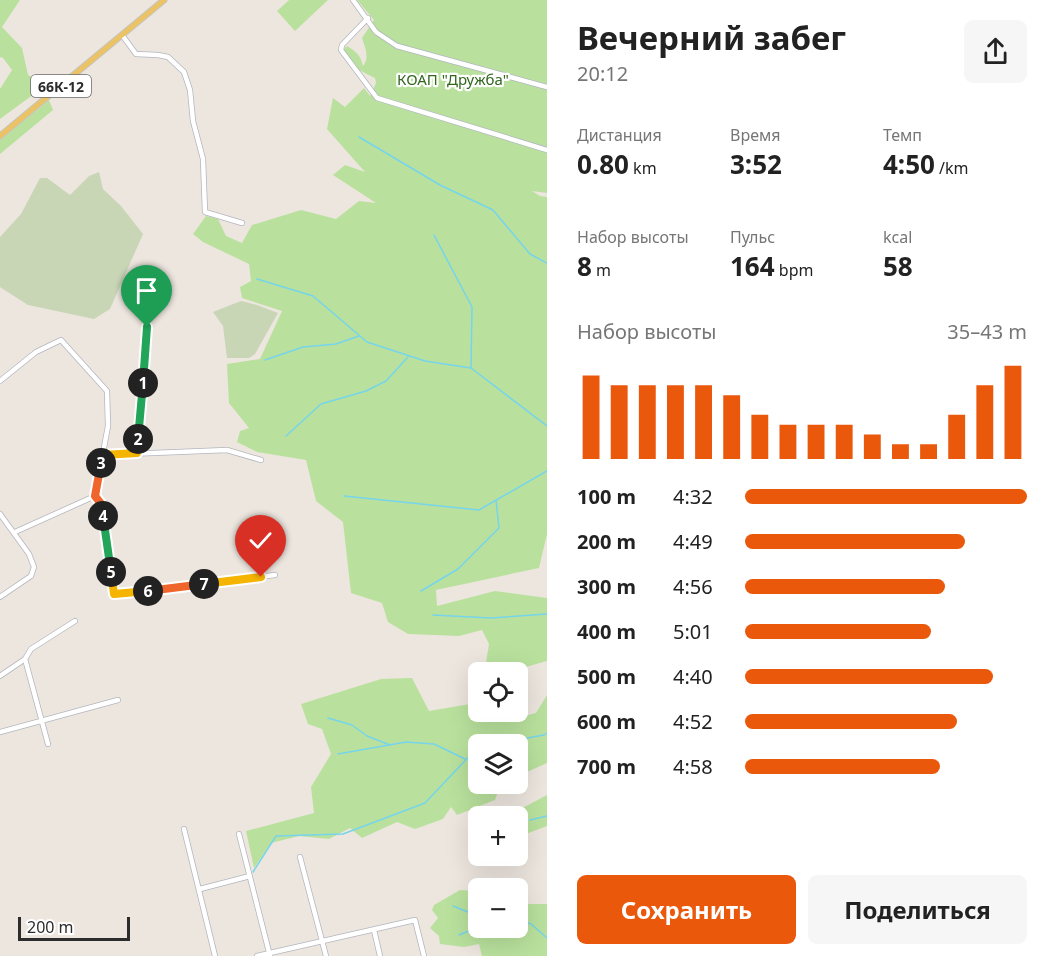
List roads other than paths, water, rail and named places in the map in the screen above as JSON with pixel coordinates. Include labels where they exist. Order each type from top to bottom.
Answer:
[{"type":"main road","name":"66К-12","points":[[0,136],[164,0]]},
{"type":"street","points":[[353,0],[376,32],[397,46],[547,87]]},
{"type":"street","points":[[368,18],[342,45],[341,50],[374,96],[547,150]]},
{"type":"street","points":[[122,35],[136,54],[168,57],[184,72],[190,90],[193,122],[203,159],[205,212],[243,223]]},
{"type":"street","points":[[137,453],[147,327]]},
{"type":"street","points":[[0,381],[36,352],[61,340],[107,391],[108,426],[95,496],[15,532]]},
{"type":"street","points":[[103,455],[227,450],[261,460]]},
{"type":"street","points":[[95,496],[102,505],[114,594],[275,575]]},
{"type":"street","points":[[0,514],[15,532],[29,554],[34,567],[31,576],[0,597]]},
{"type":"street","points":[[0,676],[25,659],[31,649],[75,621]]},
{"type":"street","points":[[25,659],[48,744]]},
{"type":"street","points":[[0,732],[118,700]]},
{"type":"street","points":[[184,829],[215,956]]},
{"type":"street","points":[[239,834],[269,954]]},
{"type":"street","points":[[300,857],[326,956]]},
{"type":"street","points":[[200,888],[250,876]]},
{"type":"street","points":[[257,956],[415,920],[424,956]]},
{"type":"street","points":[[374,930],[380,956]]},
{"type":"waterway","points":[[359,137],[440,185],[493,210],[530,254],[547,263]]},
{"type":"waterway","points":[[434,235],[472,307],[471,368]]},
{"type":"waterway","points":[[257,279],[313,296],[367,342],[425,361],[471,368],[547,426]]},
{"type":"waterway","points":[[265,360],[303,347],[336,344],[359,336]]},
{"type":"waterway","points":[[286,436],[321,404],[366,391],[386,381],[408,357]]},
{"type":"waterway","points":[[344,496],[479,510],[547,471]]},
{"type":"waterway","points":[[421,591],[458,569],[499,528],[496,500]]},
{"type":"waterway","points":[[433,615],[491,618],[547,614]]},
{"type":"waterway","points":[[328,718],[352,725],[367,736],[390,745]]},
{"type":"waterway","points":[[528,738],[547,733]]},
{"type":"waterway","points":[[338,754],[406,742],[434,744],[465,759]]},
{"type":"waterway","points":[[253,872],[276,836],[343,834],[425,803],[468,758]]},
{"type":"waterway","points":[[530,820],[547,816]]},
{"type":"waterway","points":[[453,906],[468,912]]},
{"type":"waterway","points":[[528,923],[547,938]]},
{"type":"waterway","points":[[459,935],[468,931]]},
{"type":"park label","name":"КОАП \"Дружба\"","points":[[453,79]]}]
